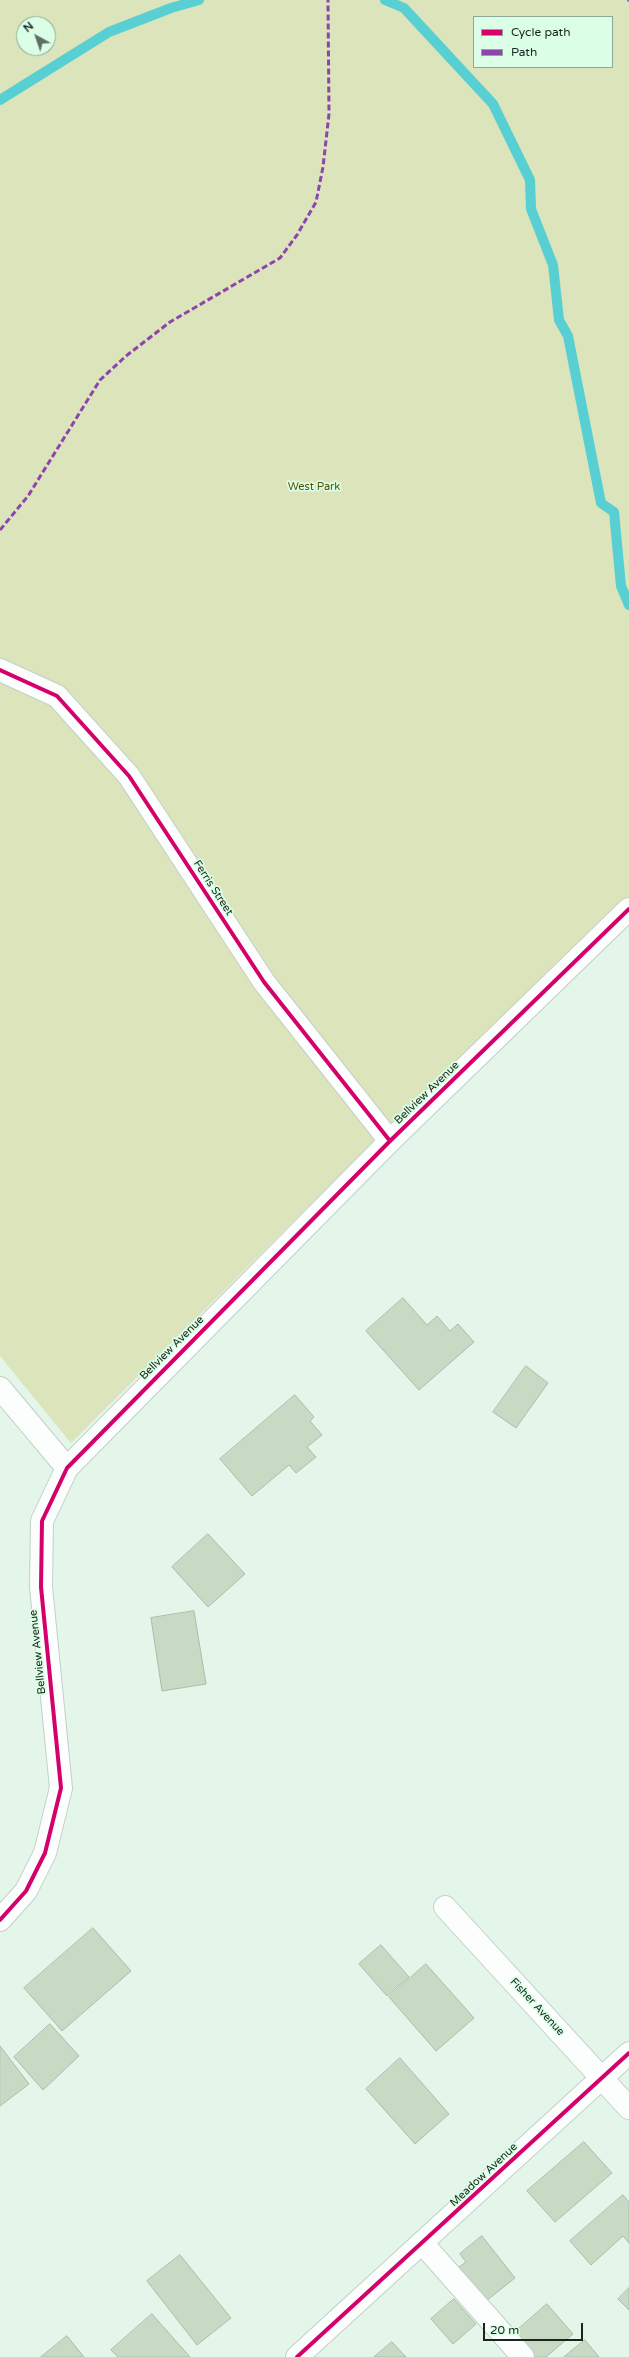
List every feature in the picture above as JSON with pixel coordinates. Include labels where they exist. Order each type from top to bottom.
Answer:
[{"type":"street","name":"Ferris Street","points":[[0,670],[57,696],[128,776],[264,982],[390,1141]]},
{"type":"street","name":"Bellview Avenue","points":[[0,1920],[26,1891],[45,1853],[61,1788],[41,1587],[42,1521],[67,1468],[390,1141],[629,908]]},
{"type":"street","points":[[0,1388],[67,1468]]},
{"type":"street","name":"Fisher Avenue","points":[[445,1907],[629,2108]]},
{"type":"street","name":"Meadow Avenue","points":[[297,2357],[423,2244],[629,2053]]},
{"type":"street","points":[[423,2244],[523,2357]]},
{"type":"green space","name":"West Park","points":[[0,0],[629,0],[629,906],[416,1099],[71,1443],[0,1356]]},
{"type":"building","points":[[403,1298],[427,1325],[437,1316],[450,1331],[458,1324],[474,1342],[419,1390],[366,1331]]},
{"type":"building","points":[[526,1366],[548,1383],[516,1428],[493,1412]]},
{"type":"building","points":[[295,1395],[314,1417],[310,1421],[322,1435],[307,1447],[316,1457],[296,1473],[289,1465],[252,1496],[220,1459]]},
{"type":"building","points":[[208,1534],[245,1574],[208,1607],[172,1567]]},
{"type":"building","points":[[194,1611],[206,1684],[162,1691],[151,1618]]},
{"type":"building","points":[[93,1928],[131,1971],[62,2031],[24,1988]]},
{"type":"building","points":[[381,1945],[409,1977],[387,1996],[359,1964]]},
{"type":"building","points":[[426,1964],[474,2018],[436,2051],[389,1997]]},
{"type":"building","points":[[50,2024],[79,2056],[43,2090],[14,2057]]},
{"type":"building","points":[[0,2046],[29,2084],[0,2106]]},
{"type":"building","points":[[400,2058],[449,2114],[415,2144],[366,2089]]},
{"type":"building","points":[[584,2142],[612,2173],[555,2222],[527,2191]]},
{"type":"building","points":[[623,2195],[629,2202],[629,2243],[623,2236],[591,2265],[570,2241]]},
{"type":"building","points":[[482,2236],[515,2278],[486,2301],[459,2267],[466,2262],[460,2254]]},
{"type":"building","points":[[180,2255],[231,2318],[197,2345],[147,2281]]},
{"type":"building","points":[[629,2288],[629,2310],[618,2299]]},
{"type":"building","points":[[454,2299],[476,2324],[453,2344],[431,2319]]},
{"type":"building","points":[[547,2304],[573,2334],[546,2357],[535,2357],[514,2333]]},
{"type":"building","points":[[152,2314],[190,2357],[118,2357],[111,2350]]},
{"type":"building","points":[[67,2336],[84,2357],[41,2357]]},
{"type":"building","points":[[585,2340],[599,2357],[564,2357]]},
{"type":"building","points":[[392,2342],[406,2357],[374,2357]]},
{"type":"waterway","points":[[0,100],[109,32],[171,8],[199,0]]},
{"type":"waterway","points":[[385,0],[404,8],[493,104],[530,180],[531,209],[553,265],[559,320],[568,336],[601,503],[614,512],[621,586],[629,605]]},
{"type":"marked path","points":[[0,530],[28,496],[100,380],[126,356],[170,322],[280,258],[297,235],[316,202],[323,167],[329,114],[328,0]]},
{"type":"cycle path","points":[[0,670],[57,696],[129,776],[264,982],[390,1141]]},
{"type":"cycle path","points":[[0,1920],[26,1891],[45,1853],[61,1788],[41,1587],[42,1521],[67,1468],[390,1141],[629,909]]},
{"type":"cycle path","points":[[297,2357],[629,2053]]}]
